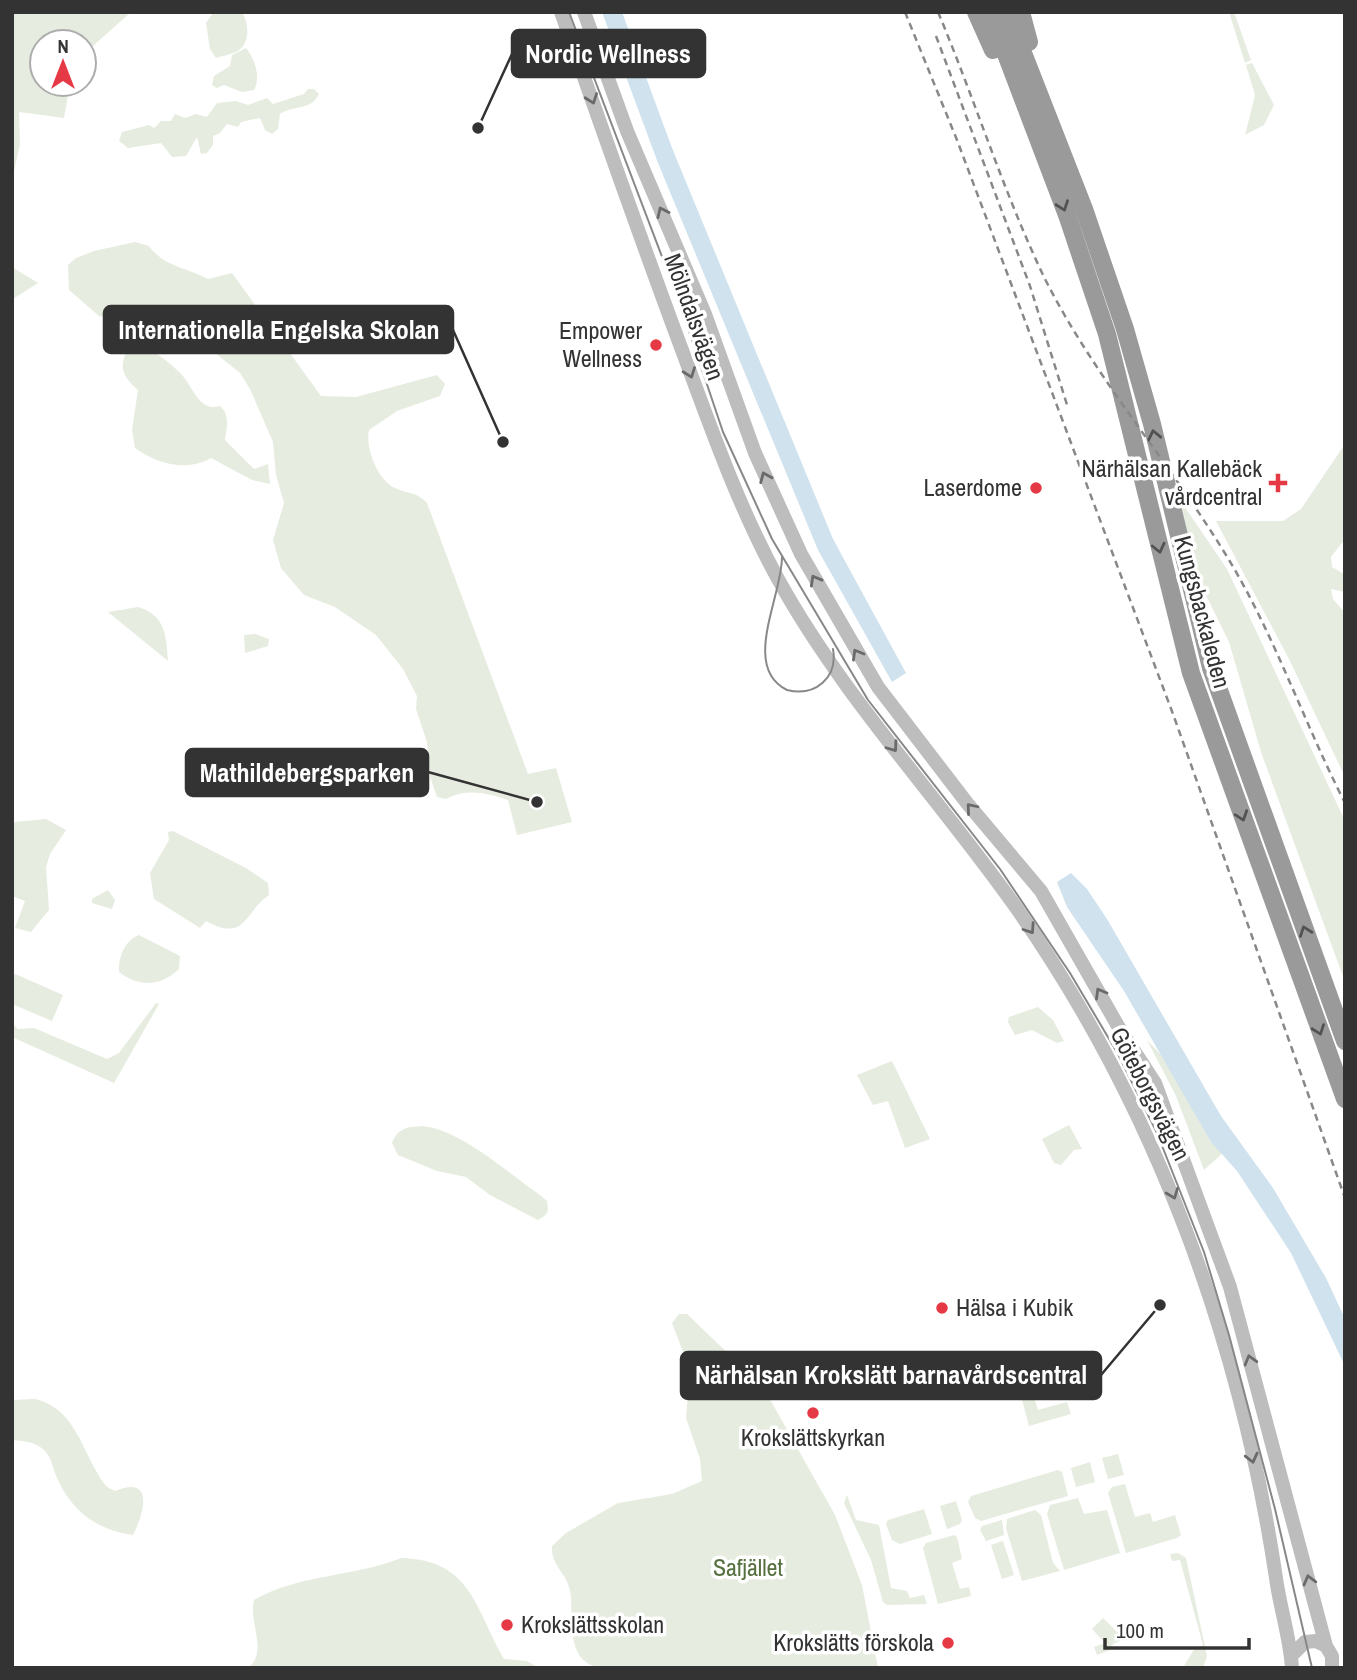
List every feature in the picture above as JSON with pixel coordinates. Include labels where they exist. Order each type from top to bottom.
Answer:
[{"type":"highway","points":[[976,12],[1034,128]]},
{"type":"highway","name":"Kungsbackaleden","points":[[990,12],[1107,334],[1191,673],[1345,1099]]},
{"type":"highway","name":"Kungsbackaleden","points":[[1007,12],[1045,106],[1132,352],[1211,668],[1345,1041]]},
{"type":"highway","points":[[1021,12],[1045,106]]},
{"type":"main road","name":"Mölndalsvägen","points":[[561,12],[726,468],[780,583],[807,627]]},
{"type":"main road","name":"Mölndalsvägen","points":[[584,12],[627,131],[705,314],[755,453],[797,547],[837,620]]},
{"type":"main road","name":"Göteborgsvägen","points":[[837,620],[860,661],[918,742],[1041,891],[1155,1083],[1230,1287],[1326,1646],[1332,1656],[1332,1668]]},
{"type":"main road","name":"Göteborgsvägen","points":[[807,627],[898,756],[968,842],[1054,963],[1108,1057],[1157,1154],[1213,1308],[1266,1517],[1292,1661]]},
{"type":"main road","name":"Göteborgsvägen","points":[[1292,1661],[1305,1642],[1316,1641],[1326,1646]]},
{"type":"green space","points":[[12,12],[131,12],[98,41],[98,28],[28,28],[28,98],[68,98],[64,118],[19,112],[20,144],[12,181]]},
{"type":"green space","points":[[242,12],[247,27],[243,47],[216,58],[210,49],[206,23],[213,13]]},
{"type":"green space","points":[[1229,12],[1234,12],[1251,60],[1245,63]]},
{"type":"green space","points":[[246,48],[256,69],[254,90],[242,92],[224,85],[217,88],[212,85],[214,76],[230,66],[232,55]]},
{"type":"green space","points":[[1252,63],[1274,105],[1264,125],[1245,135],[1255,95],[1246,65]]},
{"type":"green space","points":[[308,89],[314,89],[319,94],[316,99],[280,114],[278,129],[272,134],[265,130],[260,118],[241,122],[238,127],[227,124],[220,133],[213,136],[213,145],[207,153],[201,154],[197,137],[186,156],[172,157],[161,143],[128,148],[119,141],[122,132],[149,125],[154,128],[161,121],[171,121],[175,114],[185,118],[196,114],[207,117],[217,103],[236,101],[248,105],[267,98],[273,104],[304,94]]},
{"type":"green space","points":[[135,242],[149,246],[168,263],[208,279],[232,273],[321,396],[356,397],[437,375],[445,384],[440,396],[397,411],[369,430],[371,455],[379,472],[390,485],[416,495],[427,503],[528,774],[556,768],[572,822],[517,835],[508,800],[477,793],[446,799],[437,797],[430,777],[427,742],[416,709],[417,696],[403,669],[376,635],[335,607],[304,595],[281,568],[273,540],[284,503],[276,475],[273,442],[250,389],[240,373],[172,318],[155,310],[140,310],[112,319],[99,316],[69,290],[68,265],[76,258]]},
{"type":"green space","points":[[12,267],[38,283],[13,299],[12,299]]},
{"type":"green space","points":[[141,346],[175,368],[206,405],[220,406],[227,417],[225,440],[254,469],[268,464],[270,484],[252,480],[211,458],[192,465],[172,464],[162,462],[135,448],[132,430],[138,390],[126,377],[123,363],[127,351]]},
{"type":"green space","points":[[1345,444],[1345,539],[1331,557],[1332,567],[1344,574],[1345,592],[1331,589],[1333,599],[1345,613],[1345,777],[1290,661],[1216,521],[1283,521],[1301,509]]},
{"type":"green space","points":[[1176,494],[1227,569],[1345,821],[1345,982],[1261,752],[1229,642],[1202,587]]},
{"type":"green space","points":[[138,607],[154,616],[163,628],[168,661],[108,612]]},
{"type":"green space","points":[[255,634],[269,639],[268,646],[245,653],[244,635]]},
{"type":"green space","points":[[46,819],[66,830],[50,854],[46,867],[49,910],[31,932],[15,928],[25,901],[12,896],[14,822]]},
{"type":"green space","points":[[173,831],[246,868],[268,883],[269,895],[243,923],[229,929],[206,921],[200,928],[154,899],[150,873],[169,840],[168,832]]},
{"type":"green space","points":[[108,890],[115,900],[112,909],[92,903],[92,899]]},
{"type":"green space","points":[[139,935],[180,956],[179,969],[164,979],[149,983],[134,980],[119,972],[123,950]]},
{"type":"green space","points":[[13,973],[63,995],[52,1021],[12,1004]]},
{"type":"green space","points":[[156,1003],[159,1004],[114,1083],[12,1037],[12,1023],[18,1029],[34,1028],[107,1059],[119,1053]]},
{"type":"green space","points":[[1038,1007],[1053,1020],[1064,1041],[1057,1043],[1032,1030],[1015,1035],[1008,1022],[1009,1017]]},
{"type":"green space","points":[[1147,1040],[1165,1059],[1211,1142],[1223,1153],[1204,1170],[1176,1096]]},
{"type":"green space","points":[[892,1061],[930,1139],[905,1148],[888,1101],[873,1105],[857,1075]]},
{"type":"green space","points":[[1069,1125],[1082,1149],[1074,1150],[1061,1165],[1054,1163],[1042,1139]]},
{"type":"green space","points":[[422,1126],[452,1135],[499,1164],[547,1201],[546,1214],[538,1220],[490,1195],[466,1177],[437,1171],[398,1155],[392,1143],[397,1134],[407,1128]]},
{"type":"green space","name":"Safjället","points":[[679,1314],[687,1314],[763,1387],[835,1515],[862,1585],[878,1668],[598,1667],[591,1665],[577,1652],[572,1631],[570,1590],[556,1564],[552,1546],[566,1533],[618,1503],[672,1494],[702,1481],[700,1459],[686,1418],[690,1370],[672,1323]]},
{"type":"green space","points":[[1034,1397],[1038,1410],[1067,1402],[1071,1414],[1029,1426],[1022,1400]]},
{"type":"green space","points":[[35,1399],[49,1404],[70,1423],[107,1487],[115,1491],[128,1487],[136,1488],[141,1492],[143,1507],[133,1535],[107,1528],[85,1516],[61,1486],[46,1452],[33,1443],[12,1440],[12,1400]]},
{"type":"green space","points":[[1118,1454],[1124,1475],[1108,1479],[1102,1458]]},
{"type":"green space","points":[[1090,1462],[1095,1482],[1076,1487],[1071,1468]]},
{"type":"green space","points":[[1058,1470],[1062,1472],[1068,1496],[981,1521],[975,1518],[968,1502],[971,1496]]},
{"type":"green space","points":[[1125,1484],[1135,1517],[1150,1513],[1153,1522],[1175,1515],[1181,1535],[1126,1553],[1108,1493],[1112,1487]]},
{"type":"green space","points":[[847,1495],[856,1520],[879,1525],[891,1588],[907,1591],[910,1598],[924,1595],[927,1604],[887,1605],[883,1602],[871,1560],[844,1503]]},
{"type":"green space","points":[[1078,1498],[1084,1514],[1107,1510],[1120,1553],[1064,1570],[1047,1514],[1050,1505]]},
{"type":"green space","points":[[956,1501],[962,1520],[960,1524],[947,1529],[940,1506]]},
{"type":"green space","points":[[924,1509],[932,1534],[900,1544],[892,1540],[886,1524],[888,1520]]},
{"type":"green space","points":[[1035,1510],[1041,1515],[1053,1563],[1060,1571],[1022,1581],[1006,1528],[1007,1519]]},
{"type":"green space","points":[[1002,1520],[1004,1535],[986,1541],[980,1530],[982,1526]]},
{"type":"green space","points":[[954,1535],[957,1537],[962,1559],[952,1563],[960,1589],[969,1587],[971,1596],[938,1604],[923,1548],[926,1543]]},
{"type":"green space","points":[[1003,1541],[1014,1575],[1002,1579],[991,1545]]},
{"type":"green space","points":[[1178,1553],[1186,1558],[1207,1656],[1203,1668],[1180,1668],[1193,1651],[1203,1645],[1180,1560],[1172,1561],[1170,1554]]},
{"type":"green space","points":[[401,1558],[425,1561],[443,1568],[457,1578],[468,1590],[504,1659],[527,1661],[539,1668],[248,1668],[254,1661],[258,1645],[253,1618],[254,1600],[289,1585],[365,1569]]},
{"type":"green space","points":[[1103,1618],[1124,1639],[1113,1644],[1110,1650],[1097,1655],[1094,1647],[1105,1643],[1092,1629]]},
{"type":"water","points":[[602,12],[622,12],[672,148],[833,539],[906,673],[892,682],[818,550],[658,163]]},
{"type":"water","points":[[1071,873],[1087,889],[1107,919],[1221,1116],[1273,1188],[1326,1278],[1345,1319],[1345,1366],[1291,1253],[1237,1171],[1211,1142],[1124,991],[1067,907],[1057,882]]},
{"type":"tram line","points":[[569,12],[680,304],[723,432],[772,539],[868,700],[1000,869],[1070,973],[1118,1054],[1157,1133],[1204,1252],[1229,1335],[1275,1509],[1312,1668]]},
{"type":"tram line","points":[[782,557],[765,648],[767,665],[774,679],[787,690],[807,691],[815,688],[828,677],[832,669],[833,649]]},
{"type":"railway","points":[[905,12],[957,140],[1173,714],[1345,1198]]},
{"type":"railway","points":[[938,12],[1015,212],[1044,277],[1085,349],[1226,555],[1274,646],[1345,803]]},
{"type":"railway","points":[[936,36],[1030,286],[1068,408]]},
{"type":"place","name":"Nordic Wellness","points":[[478,128]]},
{"type":"place","name":"Empower Wellness","points":[[656,345]]},
{"type":"place","name":"Internationella Engelska Skolan","points":[[503,442]]},
{"type":"place","name":"Närhälsan Kallebäck vårdcentral","points":[[1278,483]]},
{"type":"place","name":"Laserdome","points":[[1036,488]]},
{"type":"place","name":"Mathildebergsparken","points":[[537,802]]},
{"type":"place","name":"Närhälsan Krokslätt barnavårdscentral","points":[[1160,1305]]},
{"type":"place","name":"Hälsa i Kubik","points":[[942,1308]]},
{"type":"place","name":"Krokslättskyrkan","points":[[813,1413]]},
{"type":"place","name":"Krokslättsskolan","points":[[507,1625]]},
{"type":"place","name":"Krokslätts förskola","points":[[948,1643]]}]
